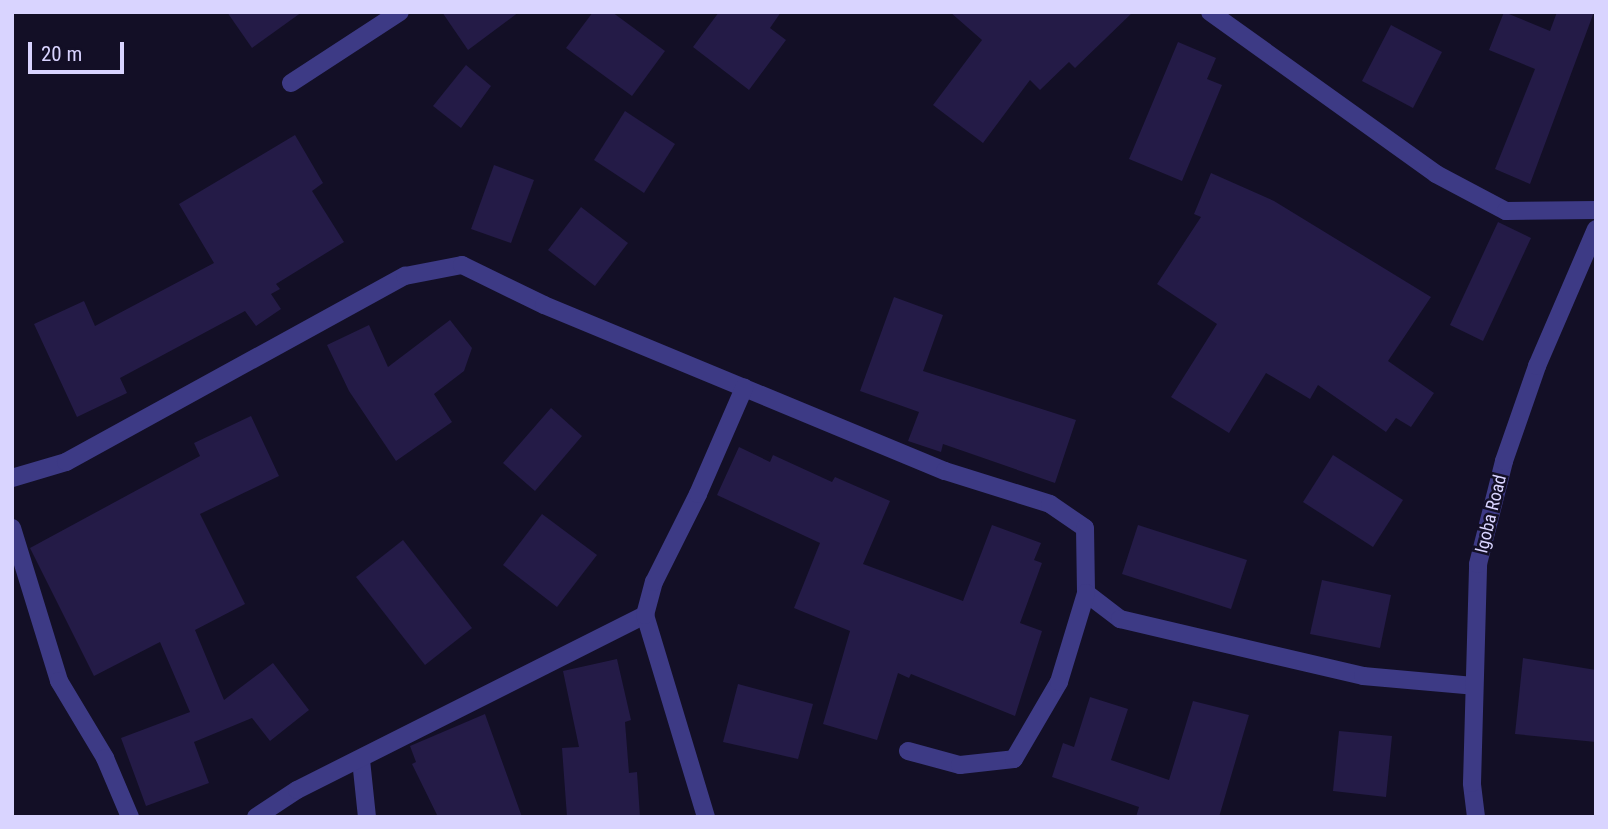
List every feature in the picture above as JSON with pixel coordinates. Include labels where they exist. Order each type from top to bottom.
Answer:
[{"type":"street","points":[[291,82],[400,12]]},
{"type":"street","points":[[1210,12],[1436,174],[1506,211],[1596,210]]},
{"type":"street","name":"Igoba Road","points":[[1476,817],[1474,686],[1478,564],[1504,461],[1537,366],[1596,229]]},
{"type":"street","points":[[12,478],[66,463],[405,276],[462,265],[544,305],[945,471],[1050,504],[1085,528],[1086,593],[1059,682],[1014,759],[960,765],[908,751]]},
{"type":"street","points":[[706,817],[645,615],[654,582],[698,494],[744,388]]},
{"type":"street","points":[[12,528],[59,681],[105,758],[130,817]]},
{"type":"street","points":[[1086,593],[1120,619],[1159,630],[1363,676],[1474,686]]},
{"type":"street","points":[[256,817],[296,790],[361,760],[645,615]]},
{"type":"street","points":[[361,760],[367,817]]},
{"type":"building","points":[[227,12],[302,12],[252,48]]},
{"type":"building","points":[[442,12],[519,12],[468,50]]},
{"type":"building","points":[[593,12],[612,12],[665,51],[632,96],[566,48]]},
{"type":"building","points":[[719,12],[781,12],[770,28],[786,40],[749,90],[693,47]]},
{"type":"building","points":[[950,12],[1133,12],[1075,68],[1069,62],[1040,90],[1030,80],[983,143],[933,105],[982,40]]},
{"type":"building","points":[[1504,12],[1550,31],[1557,12],[1594,12],[1530,184],[1495,169],[1535,69],[1489,50]]},
{"type":"building","points":[[1391,25],[1442,52],[1413,108],[1362,81]]},
{"type":"building","points":[[1178,42],[1216,58],[1207,79],[1222,85],[1182,181],[1129,159]]},
{"type":"building","points":[[466,65],[491,86],[461,128],[433,106]]},
{"type":"building","points":[[625,111],[675,144],[644,193],[594,160]]},
{"type":"building","points":[[295,135],[323,183],[312,191],[344,242],[276,284],[280,289],[271,294],[281,309],[256,326],[245,311],[120,378],[127,393],[77,417],[34,324],[84,301],[95,326],[214,263],[179,204]]},
{"type":"building","points":[[494,165],[534,180],[511,243],[471,229]]},
{"type":"building","points":[[1211,173],[1274,201],[1431,297],[1388,361],[1434,393],[1411,427],[1396,418],[1386,432],[1318,385],[1310,399],[1266,373],[1229,433],[1171,397],[1217,324],[1157,284],[1201,217],[1194,214]]},
{"type":"building","points":[[581,207],[628,243],[595,286],[548,250]]},
{"type":"building","points":[[1498,222],[1531,238],[1483,341],[1450,325]]},
{"type":"building","points":[[894,297],[943,315],[923,371],[1076,420],[1055,483],[943,444],[941,452],[908,441],[919,412],[860,391]]},
{"type":"building","points":[[450,320],[472,348],[464,371],[434,394],[452,422],[396,461],[349,391],[327,345],[369,325],[388,367]]},
{"type":"building","points":[[551,408],[582,436],[535,491],[503,463]]},
{"type":"building","points":[[251,416],[279,476],[200,514],[245,604],[195,630],[224,700],[273,663],[309,710],[270,741],[252,718],[194,742],[209,783],[146,806],[121,738],[190,712],[160,642],[94,676],[30,548],[200,456],[194,443]]},
{"type":"building","points":[[739,447],[770,462],[773,455],[832,482],[835,477],[890,501],[863,564],[963,601],[992,525],[1041,543],[1034,560],[1042,563],[1020,623],[1042,631],[1015,716],[911,674],[909,678],[898,673],[877,740],[823,724],[850,631],[794,608],[820,543],[717,495]]},
{"type":"building","points":[[1333,455],[1403,500],[1373,547],[1303,502]]},
{"type":"building","points":[[542,514],[597,555],[557,607],[503,565]]},
{"type":"building","points":[[1138,525],[1247,560],[1231,609],[1122,574]]},
{"type":"building","points":[[403,540],[472,628],[425,665],[356,577]]},
{"type":"building","points":[[1322,580],[1391,595],[1380,648],[1310,634]]},
{"type":"building","points":[[1523,658],[1596,670],[1596,742],[1515,734]]},
{"type":"building","points":[[617,659],[631,720],[625,722],[629,773],[637,772],[640,817],[567,817],[562,748],[579,747],[563,671]]},
{"type":"building","points":[[738,684],[813,704],[798,759],[723,742]]},
{"type":"building","points":[[1090,697],[1128,709],[1111,760],[1169,780],[1193,701],[1249,715],[1219,817],[1136,817],[1139,807],[1052,777],[1063,743],[1074,747]]},
{"type":"building","points":[[485,714],[522,817],[438,817],[412,764],[416,762],[410,746]]},
{"type":"building","points":[[1339,731],[1392,736],[1386,797],[1333,791]]}]
